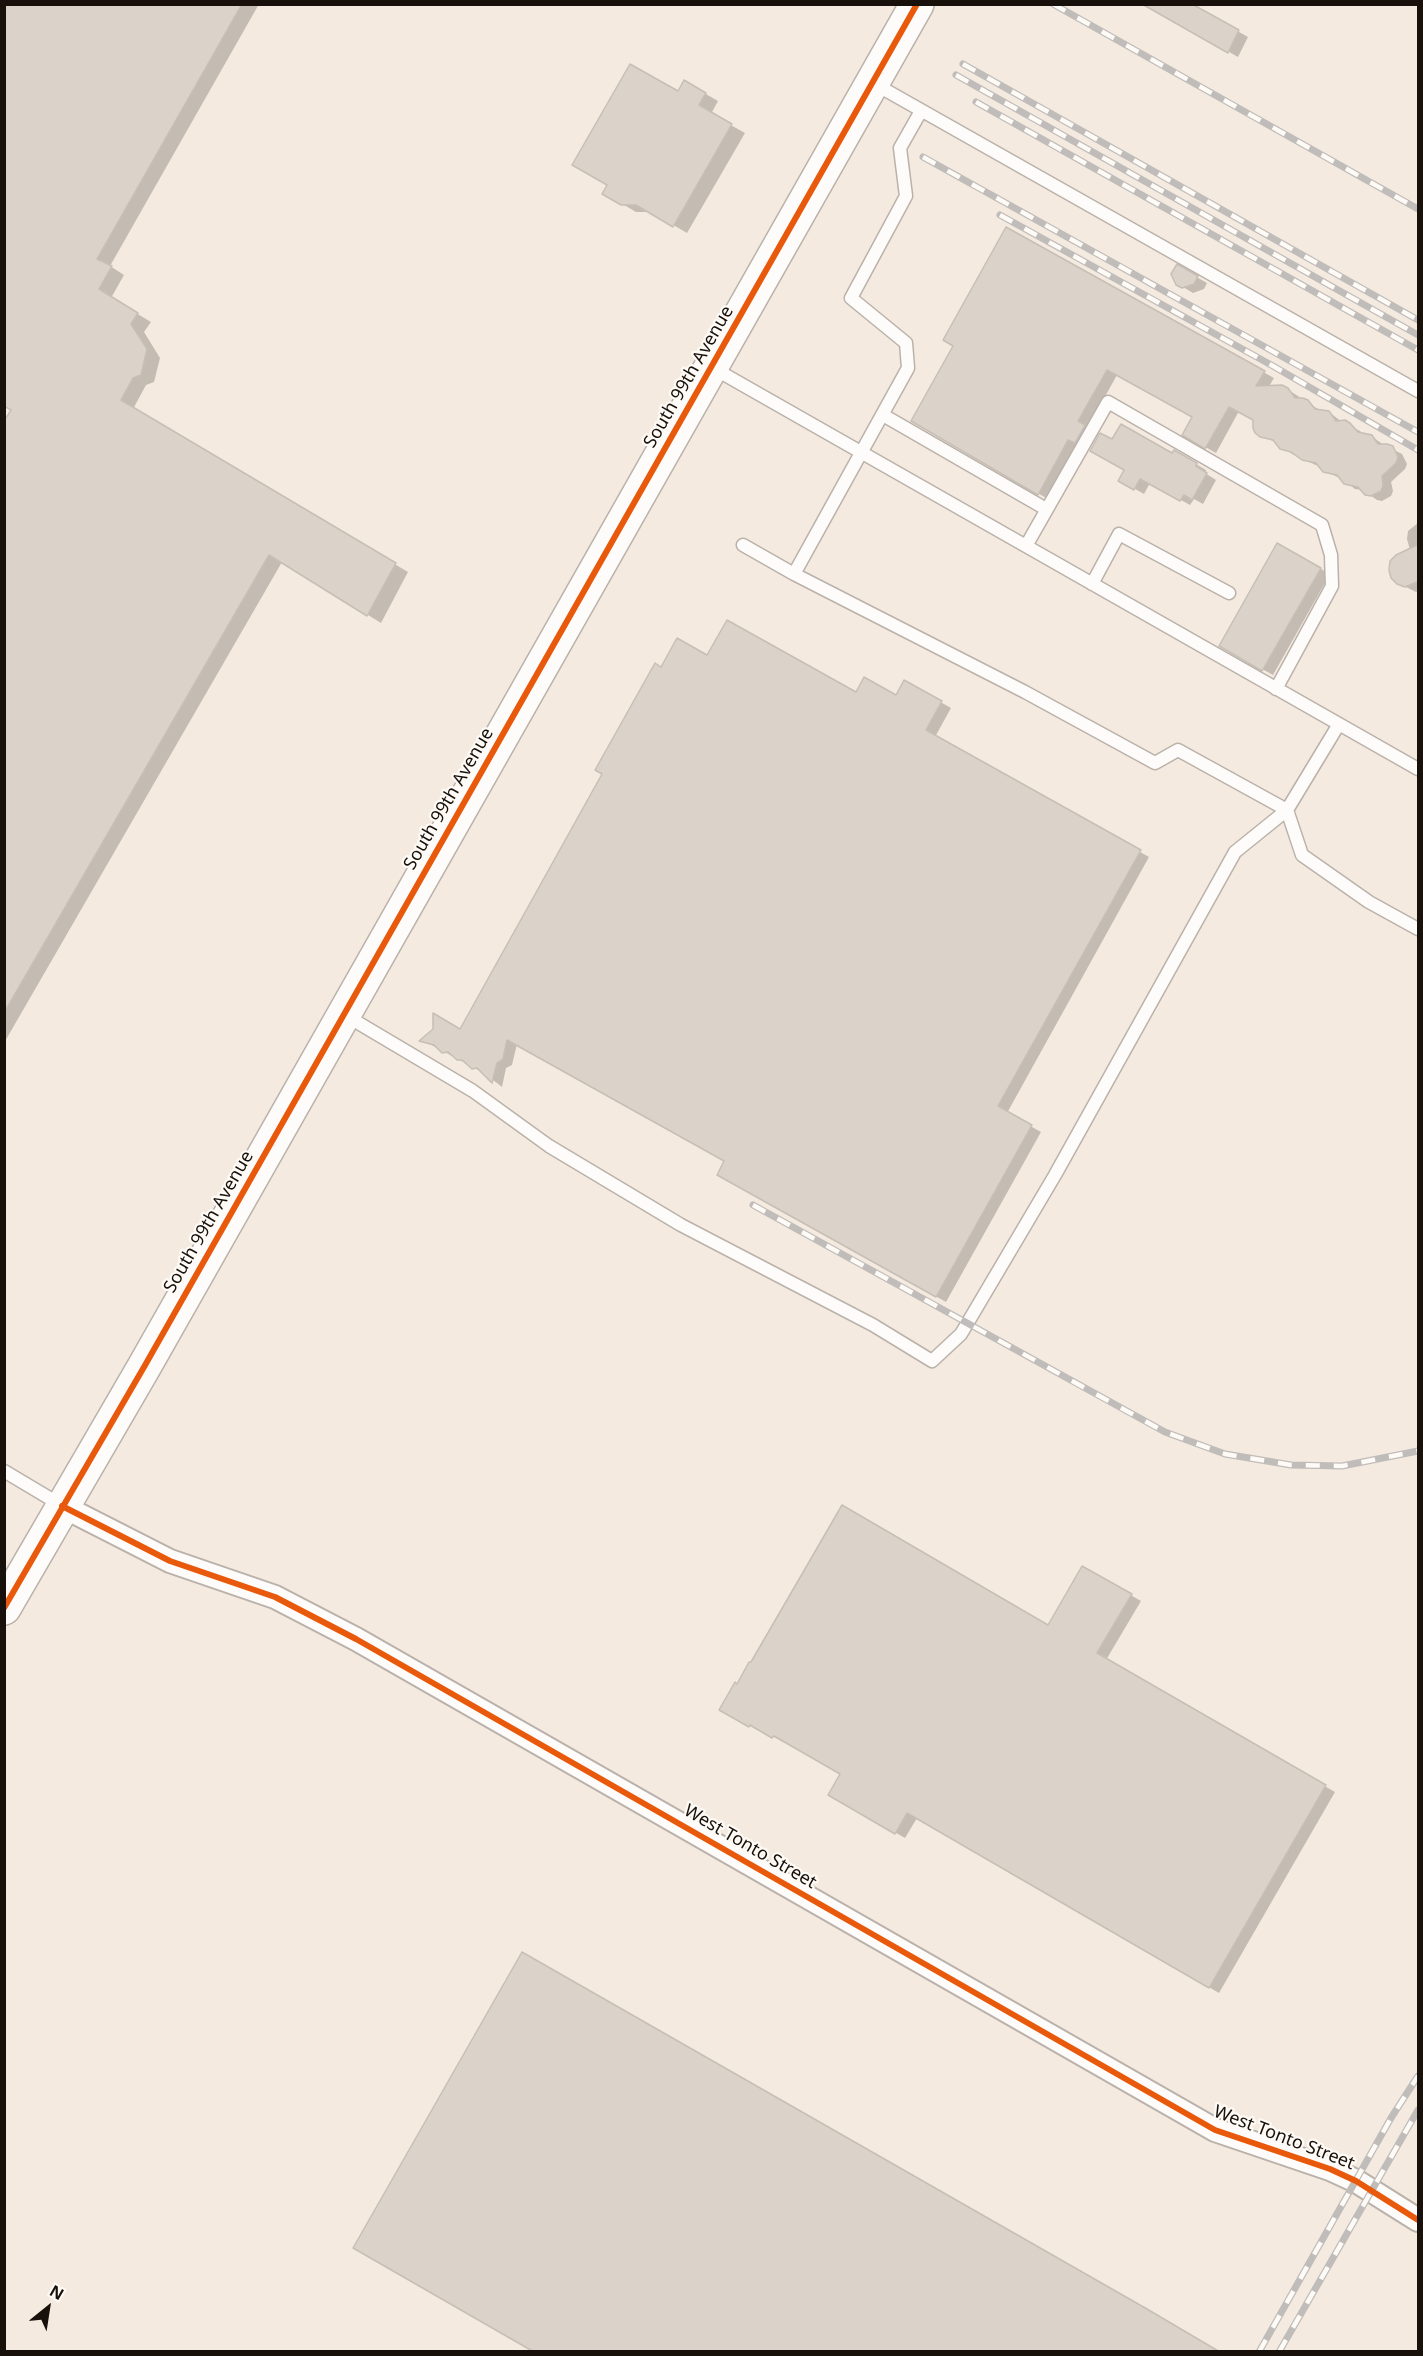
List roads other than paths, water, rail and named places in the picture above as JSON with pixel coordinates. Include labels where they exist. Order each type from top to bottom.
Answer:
[{"type":"main road","name":"South 99th Avenue","points":[[4,1608],[144,1366],[917,4]]},
{"type":"street","name":"West Tonto Street","points":[[62,1506],[170,1561],[274,1597],[356,1639],[1215,2130],[1330,2169],[1356,2181],[1418,2220]]},
{"type":"lane","points":[[872,83],[1419,391]]},
{"type":"lane","points":[[794,574],[908,368],[906,343],[851,298],[906,196],[900,148],[921,111]]},
{"type":"lane","points":[[711,368],[1419,769]]},
{"type":"lane","points":[[1026,546],[1107,402],[1322,525],[1331,555],[1332,586],[1276,689]]},
{"type":"lane","points":[[883,415],[1046,509]]},
{"type":"lane","points":[[1092,584],[1119,534],[1229,593]]},
{"type":"lane","points":[[743,545],[794,574],[1025,692],[1155,763],[1178,750],[1287,810],[1302,855],[1368,902],[1419,929]]},
{"type":"lane","points":[[344,1014],[473,1091],[549,1146],[681,1225],[873,1325],[932,1361],[961,1334],[1055,1175],[1235,852],[1287,810],[1339,724]]},
{"type":"lane","points":[[4,1471],[62,1506]]},
{"type":"railway","points":[[1053,4],[1418,209]]},
{"type":"railway","points":[[963,64],[1418,320]]},
{"type":"railway","points":[[956,75],[1418,335]]},
{"type":"railway","points":[[976,102],[1418,350]]},
{"type":"railway","points":[[923,157],[1418,432]]},
{"type":"railway","points":[[1000,215],[1273,366],[1418,450]]},
{"type":"railway","points":[[753,1205],[1165,1432],[1225,1454],[1291,1465],[1342,1466],[1418,1451]]},
{"type":"railway","points":[[1259,2352],[1391,2118],[1418,2076]]},
{"type":"railway","points":[[1279,2352],[1418,2110]]}]
